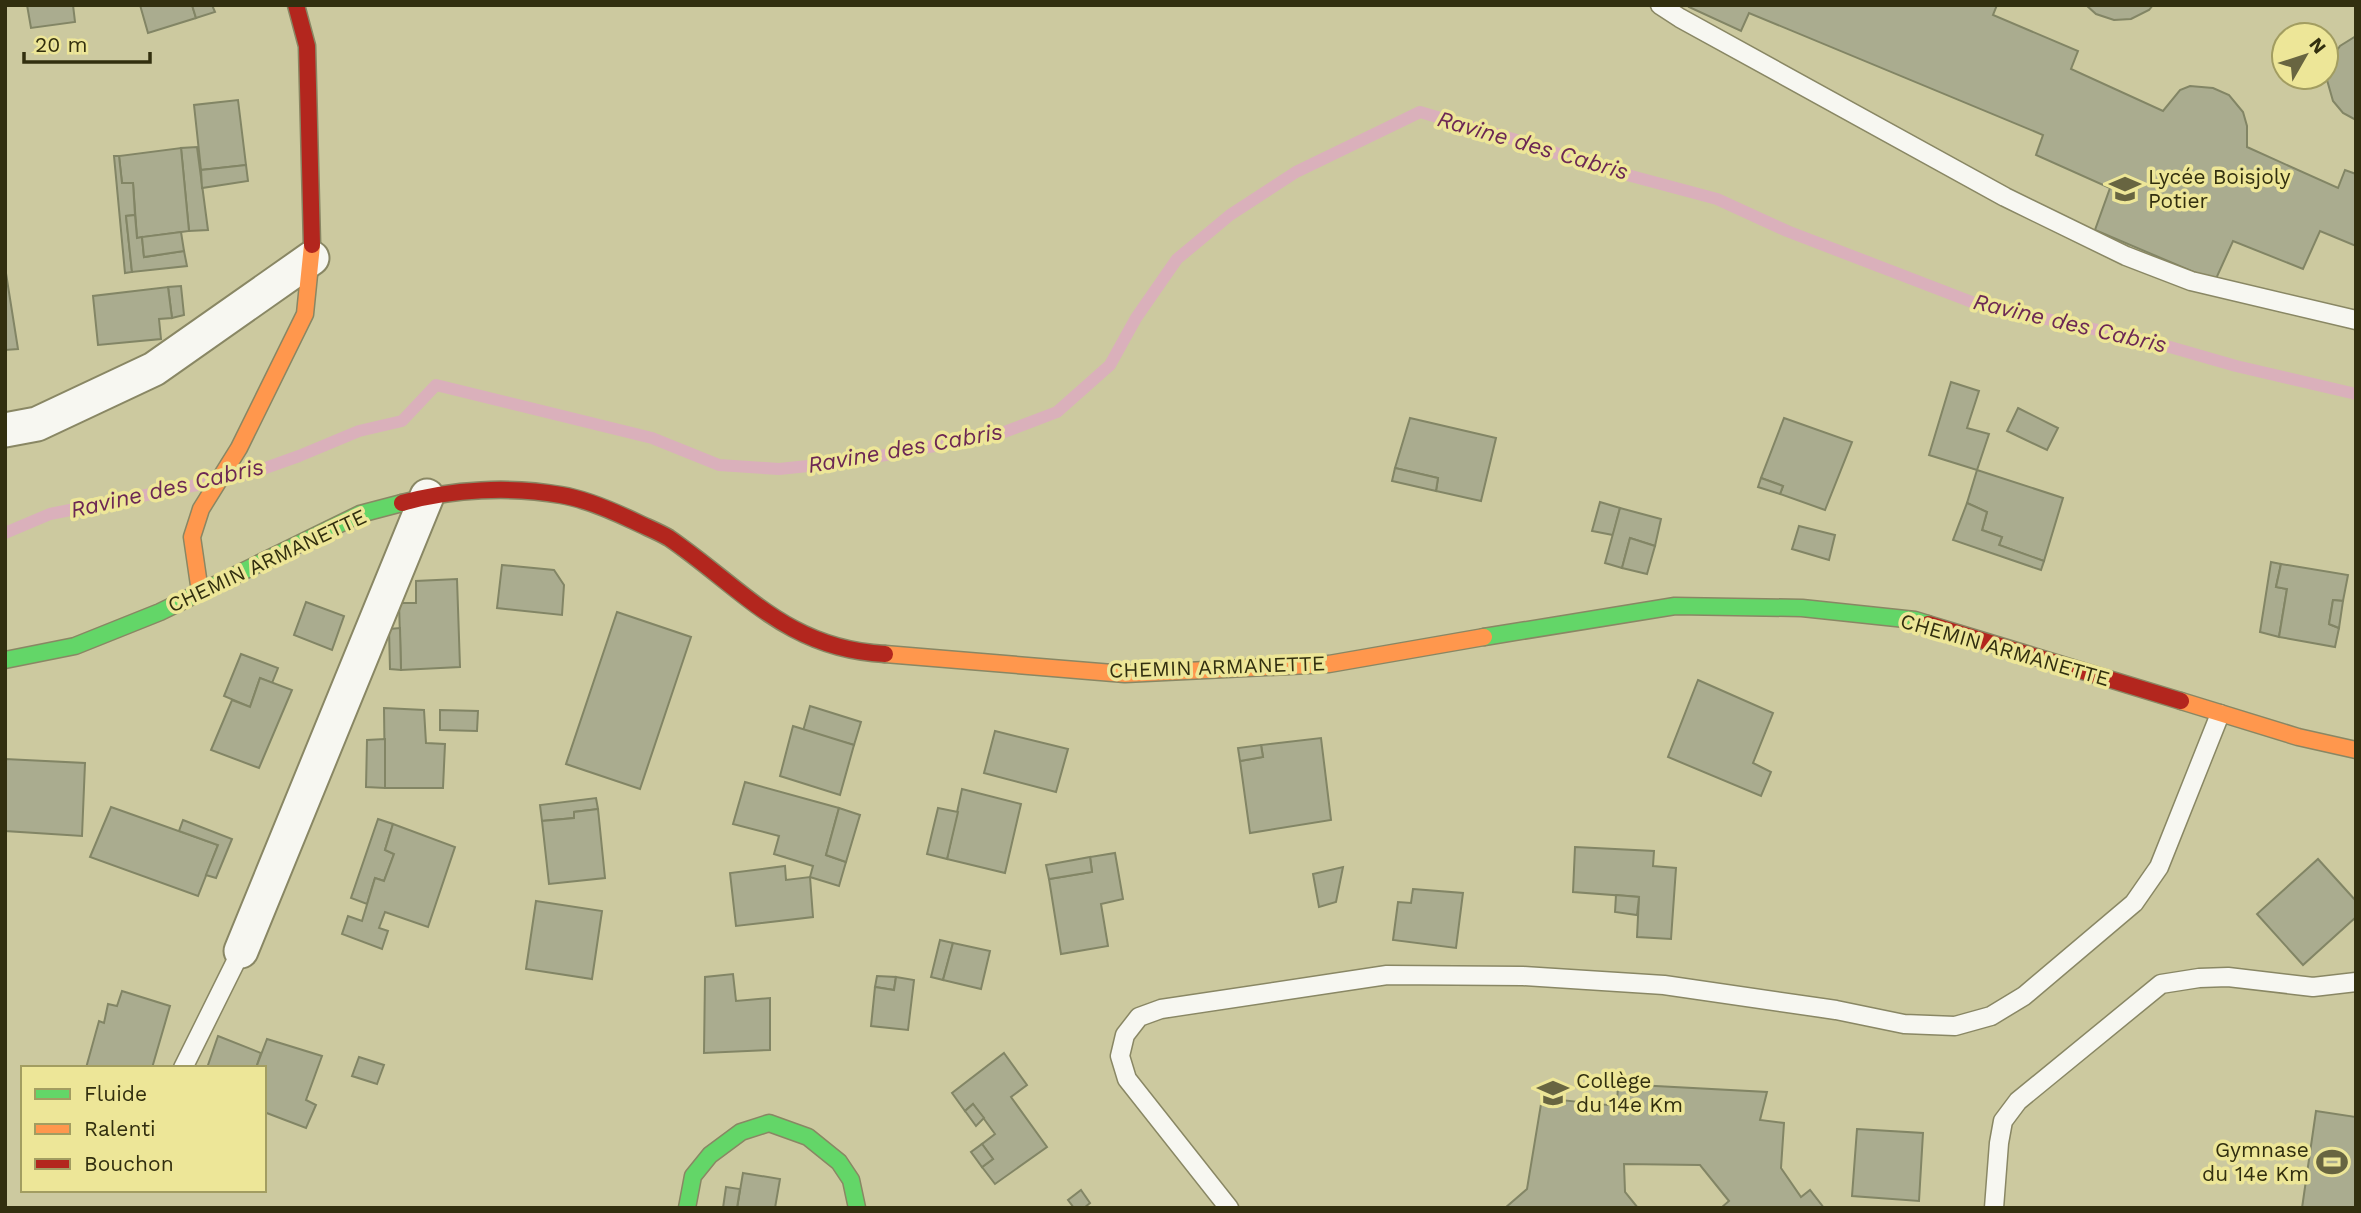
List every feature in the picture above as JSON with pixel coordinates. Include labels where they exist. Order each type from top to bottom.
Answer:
[{"type":"street","points":[[200,592],[192,537],[201,509],[239,447],[305,314],[312,258],[307,46],[296,5]]},
{"type":"street","points":[[5,430],[37,424],[154,369],[312,258]]},
{"type":"street","name":"CHEMIN ARMANETTE","points":[[5,660],[75,646],[160,612],[360,514],[427,496],[502,490],[562,495],[617,513],[667,537],[761,610],[790,628],[827,644],[869,653],[1125,674],[1302,666],[1329,664],[1675,606],[1802,608],[1915,620],[2298,737],[2356,750]]},
{"type":"street","points":[[241,951],[427,496]]},
{"type":"street","points":[[687,1208],[693,1176],[710,1155],[741,1132],[769,1123],[807,1137],[839,1162],[851,1180],[858,1208]]},
{"type":"lane","points":[[1660,5],[1993,190],[2126,256],[2191,281],[2356,320]]},
{"type":"lane","points":[[1229,1208],[1127,1079],[1120,1056],[1125,1035],[1139,1017],[1161,1009],[1387,975],[1523,976],[1664,985],[1836,1010],[1903,1024],[1955,1026],[1992,1016],[2024,996],[2134,903],[2159,867],[2220,714]]},
{"type":"lane","points":[[184,1066],[241,951]]},
{"type":"lane","points":[[1994,1208],[2003,1121],[2018,1101],[2161,984],[2228,977],[2313,987],[2356,982]]},
{"type":"building","points":[[27,5],[73,5],[75,22],[31,28]]},
{"type":"building","points":[[140,5],[192,5],[196,18],[148,33]]},
{"type":"building","points":[[192,5],[212,5],[215,12],[196,18]]},
{"type":"building","points":[[1997,5],[1993,15],[2078,51],[2071,69],[2163,111],[2180,90],[2190,86],[2213,88],[2229,95],[2243,112],[2247,126],[2247,147],[2338,188],[2345,170],[2356,174],[2356,246],[2320,231],[2303,269],[2233,241],[2215,281],[2095,230],[2110,188],[2036,155],[2043,135],[1749,13],[1741,31],[1689,7]]},
{"type":"building","points":[[2086,5],[2153,5],[2131,19],[2114,20],[2096,14]]},
{"type":"building","points":[[2356,36],[2356,120],[2343,113],[2333,101],[2330,91],[2340,91],[2340,46]]},
{"type":"building","points":[[238,100],[246,165],[201,170],[194,105]]},
{"type":"building","points":[[197,147],[208,230],[189,231],[181,148]]},
{"type":"building","points":[[181,148],[189,231],[137,238],[133,183],[122,183],[119,156]]},
{"type":"building","points":[[114,156],[119,156],[122,183],[133,183],[135,215],[126,216],[132,272],[125,273]]},
{"type":"building","points":[[246,165],[248,181],[202,188],[201,170]]},
{"type":"building","points":[[135,215],[137,238],[142,237],[144,257],[184,251],[187,266],[132,272],[126,216]]},
{"type":"building","points":[[181,232],[184,251],[144,257],[142,237]]},
{"type":"building","points":[[5,267],[18,349],[5,350]]},
{"type":"building","points":[[181,286],[184,315],[172,318],[168,287]]},
{"type":"building","points":[[168,287],[172,318],[159,319],[161,339],[98,345],[93,296]]},
{"type":"building","points":[[1951,382],[1979,391],[1967,428],[1989,434],[1977,470],[1929,455]]},
{"type":"building","points":[[2018,408],[2058,428],[2047,450],[2007,431]]},
{"type":"building","points":[[1410,418],[1496,438],[1481,501],[1436,491],[1438,478],[1395,468]]},
{"type":"building","points":[[1784,418],[1852,442],[1825,510],[1780,494],[1783,486],[1761,478]]},
{"type":"building","points":[[1395,468],[1438,478],[1436,491],[1392,481]]},
{"type":"building","points":[[1977,470],[2063,498],[2044,561],[1999,545],[2002,537],[1982,530],[1987,512],[1967,503]]},
{"type":"building","points":[[1761,478],[1783,486],[1780,494],[1758,487]]},
{"type":"building","points":[[1600,502],[1620,508],[1613,535],[1592,531]]},
{"type":"building","points":[[1967,503],[1987,512],[1982,530],[2002,537],[1999,545],[2044,561],[2041,570],[1953,540]]},
{"type":"building","points":[[1620,508],[1661,519],[1655,546],[1630,538],[1622,568],[1605,563]]},
{"type":"building","points":[[1799,526],[1835,535],[1829,560],[1792,549]]},
{"type":"building","points":[[1630,538],[1655,546],[1647,574],[1622,568]]},
{"type":"building","points":[[2271,562],[2281,564],[2276,587],[2287,589],[2279,637],[2260,632]]},
{"type":"building","points":[[2281,564],[2348,575],[2343,601],[2333,600],[2329,624],[2339,628],[2335,647],[2279,637],[2287,589],[2276,587]]},
{"type":"building","points":[[502,565],[554,570],[564,585],[562,615],[497,608]]},
{"type":"building","points":[[457,579],[460,667],[401,670],[399,603],[416,603],[416,581]]},
{"type":"building","points":[[2333,600],[2343,601],[2339,628],[2329,624]]},
{"type":"building","points":[[306,602],[344,616],[332,650],[294,635]]},
{"type":"building","points":[[617,612],[691,637],[640,789],[566,764]]},
{"type":"building","points":[[400,628],[401,670],[390,669],[389,629]]},
{"type":"building","points":[[241,654],[278,668],[272,683],[260,678],[250,707],[224,696]]},
{"type":"building","points":[[260,678],[292,690],[259,768],[211,750],[232,700],[250,707]]},
{"type":"building","points":[[1698,680],[1773,713],[1753,763],[1771,772],[1761,796],[1668,757]]},
{"type":"building","points":[[810,706],[861,722],[854,745],[803,731]]},
{"type":"building","points":[[384,708],[424,710],[426,743],[445,744],[443,788],[385,788]]},
{"type":"building","points":[[440,710],[478,711],[477,731],[440,730]]},
{"type":"building","points":[[793,726],[854,745],[840,795],[780,776]]},
{"type":"building","points":[[995,731],[1068,749],[1056,792],[984,773]]},
{"type":"building","points":[[1321,738],[1331,820],[1250,833],[1240,761],[1263,757],[1261,745]]},
{"type":"building","points":[[385,739],[385,788],[366,787],[367,740]]},
{"type":"building","points":[[1261,745],[1263,757],[1240,761],[1238,748]]},
{"type":"building","points":[[5,759],[85,763],[82,836],[5,831]]},
{"type":"building","points":[[745,782],[839,808],[826,855],[846,862],[839,886],[810,877],[813,866],[774,854],[779,836],[733,824]]},
{"type":"building","points":[[962,789],[1021,804],[1005,873],[947,859]]},
{"type":"building","points":[[596,798],[598,809],[574,812],[574,818],[542,821],[540,805]]},
{"type":"building","points":[[111,807],[218,845],[198,896],[90,857]]},
{"type":"building","points":[[839,808],[860,815],[846,862],[826,855]]},
{"type":"building","points":[[938,808],[958,812],[947,859],[927,854]]},
{"type":"building","points":[[598,809],[605,878],[549,884],[542,821],[574,818],[574,812]]},
{"type":"building","points":[[378,819],[393,824],[385,850],[394,854],[384,881],[375,878],[367,904],[351,898]]},
{"type":"building","points":[[183,820],[232,839],[216,878],[206,875],[218,845],[179,831]]},
{"type":"building","points":[[393,824],[455,847],[428,927],[385,912],[379,928],[388,931],[382,949],[342,934],[348,916],[362,921],[375,878],[384,881],[394,854],[385,850]]},
{"type":"building","points":[[1575,847],[1654,851],[1653,866],[1676,868],[1671,939],[1637,937],[1639,897],[1573,892]]},
{"type":"building","points":[[1115,853],[1123,899],[1101,904],[1108,946],[1061,954],[1049,879],[1092,872],[1090,857]]},
{"type":"building","points":[[1090,857],[1092,872],[1049,879],[1046,865]]},
{"type":"building","points":[[2318,859],[2356,901],[2356,917],[2303,965],[2257,914]]},
{"type":"building","points":[[785,866],[786,880],[810,877],[813,917],[736,926],[730,873]]},
{"type":"building","points":[[1343,867],[1336,902],[1319,907],[1313,874]]},
{"type":"building","points":[[1413,889],[1463,893],[1456,948],[1393,940],[1398,902],[1411,903]]},
{"type":"building","points":[[1616,895],[1639,897],[1637,915],[1615,912]]},
{"type":"building","points":[[536,901],[602,911],[592,979],[526,969]]},
{"type":"building","points":[[940,940],[953,943],[943,980],[931,977]]},
{"type":"building","points":[[953,943],[990,951],[981,989],[943,980]]},
{"type":"building","points":[[733,974],[736,1001],[770,998],[770,1050],[704,1053],[705,977]]},
{"type":"building","points":[[877,976],[896,977],[894,990],[875,987]]},
{"type":"building","points":[[896,977],[914,980],[908,1030],[871,1026],[875,987],[894,990]]},
{"type":"building","points":[[122,991],[170,1006],[153,1066],[87,1066],[99,1021],[104,1023],[108,1004],[117,1006]]},
{"type":"building","points":[[218,1036],[261,1053],[257,1066],[208,1066]]},
{"type":"building","points":[[267,1039],[322,1056],[306,1100],[316,1105],[306,1128],[266,1113],[266,1066],[257,1066]]},
{"type":"building","points":[[1004,1053],[1027,1085],[1011,1097],[1047,1147],[995,1184],[982,1167],[993,1159],[982,1144],[995,1134],[973,1104],[965,1111],[952,1093]]},
{"type":"building","points":[[359,1057],[384,1065],[377,1084],[352,1076]]},
{"type":"building","points":[[1618,1084],[1767,1092],[1760,1120],[1784,1123],[1781,1168],[1801,1197],[1810,1190],[1824,1208],[1721,1208],[1729,1201],[1700,1165],[1624,1164],[1625,1192],[1638,1208],[1505,1208],[1527,1189],[1542,1098],[1617,1106]]},
{"type":"building","points":[[973,1104],[984,1118],[976,1126],[965,1111]]},
{"type":"building","name":"Gymnase du 14e Km","points":[[2316,1111],[2356,1117],[2356,1208],[2302,1208]]},
{"type":"building","points":[[1857,1129],[1923,1133],[1919,1201],[1852,1196]]},
{"type":"building","points":[[982,1144],[993,1159],[982,1167],[971,1152]]},
{"type":"building","points":[[743,1173],[780,1179],[775,1208],[737,1208]]},
{"type":"building","points":[[726,1187],[740,1189],[737,1208],[723,1208]]},
{"type":"building","points":[[1081,1190],[1090,1203],[1084,1208],[1074,1208],[1068,1200]]},
{"type":"waterway","name":"Ravine des Cabris","points":[[231,478],[299,456],[359,431],[402,421],[436,385],[652,438],[719,465],[779,469],[847,462],[999,434],[1057,412],[1110,365],[1136,318],[1177,259],[1230,215],[1296,172],[1420,112],[1605,169],[1717,199],[1787,231],[1977,304],[2149,341],[2236,366],[2356,394]]},
{"type":"waterway","name":"Ravine des Cabris","points":[[5,533],[50,514],[207,483]]},
{"type":"traffic: fast","points":[[5,660],[75,646],[160,612],[360,514],[402,503]]},
{"type":"traffic: fast","points":[[1484,637],[1675,606],[1802,608],[1915,620],[1928,624]]},
{"type":"traffic: fast","points":[[687,1208],[693,1176],[710,1155],[741,1132],[769,1123],[808,1137],[839,1162],[851,1180],[857,1208]]},
{"type":"traffic: slow","points":[[200,592],[192,537],[201,509],[239,448],[305,314],[312,245]]},
{"type":"traffic: slow","points":[[885,654],[1125,674],[1329,664],[1484,637]]},
{"type":"traffic: slow","points":[[2181,701],[2298,737],[2356,750]]},
{"type":"traffic: jam","points":[[296,5],[307,46],[312,245]]},
{"type":"traffic: jam","points":[[402,503],[481,490],[522,490],[580,499],[669,538],[744,596],[793,629],[851,650],[885,654]]},
{"type":"traffic: jam","points":[[1928,624],[2181,701]]},
{"type":"place","name":"Lycée Boisjoly Potier","points":[[2125,189]]},
{"type":"place","name":"Collège du 14e Km","points":[[1553,1093]]},
{"type":"place","name":"Gymnase du 14e Km","points":[[2332,1162]]}]
